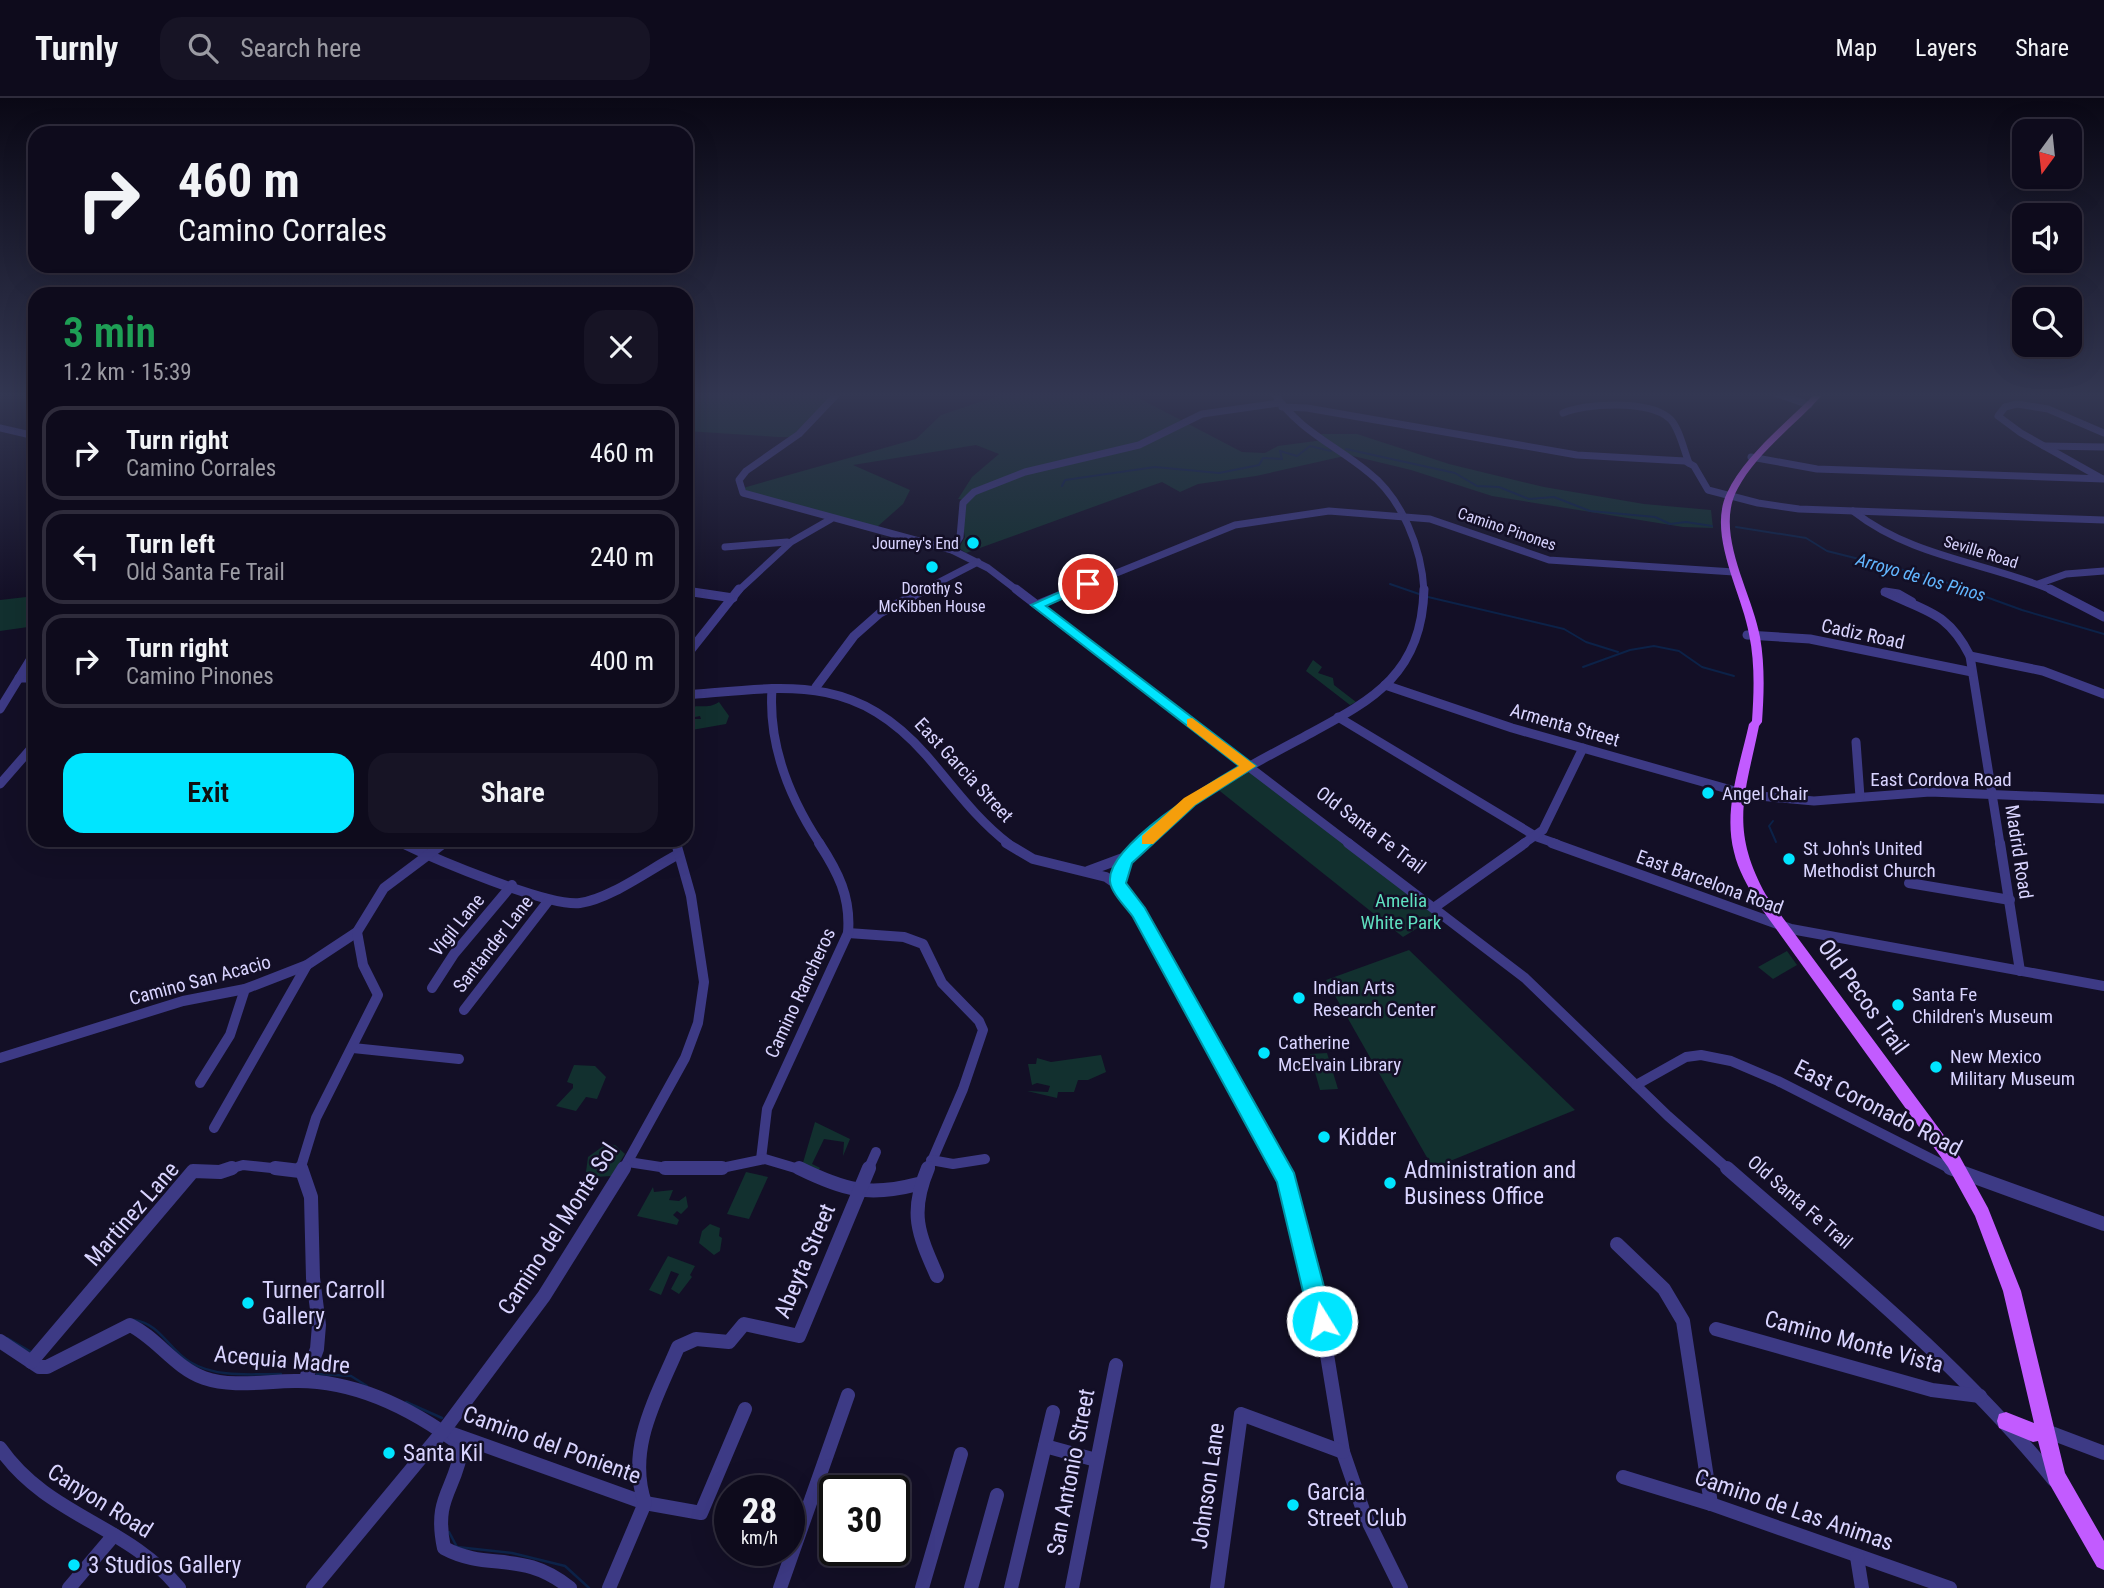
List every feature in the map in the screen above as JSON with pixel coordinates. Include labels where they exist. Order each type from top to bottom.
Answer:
[{"type":"main road","points":[[1726,495],[1751,463]]},
{"type":"main road","name":"Old Pecos Trail","points":[[1726,495],[1731,572],[1751,636],[1749,720],[1754,724],[1738,792],[1737,837],[1747,873],[1781,926],[1879,1055],[1961,1174],[1994,1240],[2008,1278],[2044,1430],[2062,1488]]},
{"type":"main road","points":[[2006,1422],[2033,1433],[2044,1430]]},
{"type":"main road","name":"Old Santa Fe Trail","points":[[2062,1488],[2104,1560]]},
{"type":"street","name":"Old Santa Fe Trail","points":[[759,463],[747,471],[739,485],[754,499],[952,550],[978,562],[1435,907],[1525,978],[1636,1085],[1925,1342],[2006,1422],[2062,1488]]},
{"type":"street","points":[[952,550],[960,537],[963,503],[974,492],[1025,472],[1065,463]]},
{"type":"street","points":[[1357,463],[1391,495],[1402,515],[1420,568],[1424,609],[1419,639],[1406,662],[1364,704],[1189,801],[1126,859],[1118,873],[1118,884],[1139,912],[1287,1180],[1317,1294],[1343,1451],[1364,1513],[1401,1588]]},
{"type":"street","points":[[1682,463],[1689,463],[1705,488],[1784,508],[2104,520]]},
{"type":"street","points":[[1780,463],[1817,469],[2103,479]]},
{"type":"street","points":[[2074,463],[2103,479]]},
{"type":"street","name":"Seville Road","points":[[1853,511],[1868,526],[1893,538],[2038,584],[2104,617]]},
{"type":"street","name":"Camino Pinones","points":[[1037,605],[1235,525],[1308,512],[1402,515],[1462,528],[1549,560],[1731,572]]},
{"type":"street","points":[[693,639],[788,542],[833,519]]},
{"type":"street","points":[[724,547],[788,542]]},
{"type":"street","points":[[816,687],[854,636],[880,613],[978,562]]},
{"type":"street","points":[[2038,584],[2066,574],[2104,571]]},
{"type":"street","points":[[693,592],[733,598]]},
{"type":"street","points":[[1912,603],[1953,627],[1970,656],[2043,671],[2104,694]]},
{"type":"street","name":"Cadiz Road","points":[[1751,636],[1810,639],[1972,672]]},
{"type":"street","name":"Madrid Road","points":[[1970,656],[2020,971]]},
{"type":"street","points":[[0,709],[28,664]]},
{"type":"street","points":[[19,678],[28,678]]},
{"type":"street","name":"Armenta Street","points":[[1385,685],[1451,709],[1738,792]]},
{"type":"street","name":"East Garcia Street","points":[[693,695],[816,687],[856,699],[892,722],[922,751],[974,815],[1023,854],[1060,870],[1084,872],[1118,884]]},
{"type":"street","name":"Camino Rancheros","points":[[761,1158],[767,1109],[848,933],[851,909],[846,888],[809,827],[783,774],[770,705],[772,689]]},
{"type":"street","name":"East Barcelona Road","points":[[1338,717],[1536,837],[1781,926],[2104,986]]},
{"type":"street","points":[[1856,742],[1860,797]]},
{"type":"street","points":[[1435,907],[1536,837],[1564,793],[1583,748]]},
{"type":"street","points":[[0,785],[28,752]]},
{"type":"street","name":"East Cordova Road","points":[[1738,792],[1804,801],[1930,792],[2104,799]]},
{"type":"street","points":[[412,847],[549,900],[582,903],[677,855]]},
{"type":"street","name":"Camino San Acacio","points":[[0,1058],[183,1001],[245,989],[307,965],[357,932],[384,888],[438,847]]},
{"type":"street","name":"Camino del Monte Sol","points":[[313,1588],[444,1430],[544,1296],[628,1162],[685,1059],[698,1023],[704,982],[691,896],[676,847]]},
{"type":"street","points":[[1084,872],[1126,859]]},
{"type":"street","points":[[1909,883],[2010,900]]},
{"type":"street","name":"Vigil Lane","points":[[432,988],[454,954],[512,885]]},
{"type":"street","name":"Santander Lane","points":[[464,1010],[549,900]]},
{"type":"street","points":[[305,1381],[317,1349],[319,1325],[313,1278],[312,1197],[300,1171],[316,1118],[378,995],[363,965],[357,932]]},
{"type":"street","points":[[848,933],[904,937],[923,944],[942,983],[979,1021],[983,1030],[963,1089],[918,1184],[918,1226],[937,1276]]},
{"type":"street","points":[[214,1128],[307,965]]},
{"type":"street","points":[[200,1083],[230,1035],[245,989]]},
{"type":"street","points":[[353,1048],[458,1059]]},
{"type":"street","name":"East Coronado Road","points":[[1636,1085],[1686,1057],[1717,1057],[1778,1081],[1961,1174],[2104,1224]]},
{"type":"street","name":"Abeyta Street","points":[[645,1503],[636,1486],[638,1448],[678,1348],[686,1339],[729,1342],[744,1324],[799,1336],[876,1152]]},
{"type":"street","points":[[628,1162],[665,1169],[712,1170],[761,1158],[797,1166],[839,1188],[861,1192],[892,1192],[918,1184]]},
{"type":"street","points":[[931,1160],[953,1164],[985,1159]]},
{"type":"street","name":"Martinez Lane","points":[[31,1362],[193,1171],[220,1172],[243,1165],[300,1171]]},
{"type":"street","points":[[1617,1244],[1664,1289],[1683,1321],[1711,1504]]},
{"type":"street","name":"Acequia Madre","points":[[31,1362],[47,1367],[130,1325],[150,1335],[186,1369],[202,1377],[253,1384],[305,1381],[350,1386],[444,1430]]},
{"type":"street","name":"Camino Monte Vista","points":[[1716,1329],[1791,1347],[1898,1380],[1963,1395],[1980,1396]]},
{"type":"street","points":[[0,1341],[31,1362]]},
{"type":"street","name":"San Antonio Street","points":[[1072,1588],[1116,1365]]},
{"type":"street","points":[[780,1588],[848,1395]]},
{"type":"street","name":"Camino del Poniente","points":[[444,1430],[645,1503],[701,1513],[745,1409]]},
{"type":"street","points":[[1011,1588],[1053,1412]]},
{"type":"street","name":"Johnson Lane","points":[[1217,1588],[1241,1414],[1343,1451]]},
{"type":"street","points":[[444,1430],[462,1446],[462,1459],[439,1505],[438,1521],[444,1548],[469,1560],[523,1563],[565,1586]]},
{"type":"street","points":[[2044,1430],[2104,1453]]},
{"type":"street","points":[[1045,1446],[1096,1460]]},
{"type":"street","name":"Canyon Road","points":[[0,1448],[32,1486],[114,1535],[167,1572],[179,1588]]},
{"type":"street","points":[[922,1588],[961,1454]]},
{"type":"street","name":"Camino de Las Animas","points":[[1623,1478],[1711,1504],[1950,1588]]},
{"type":"street","points":[[971,1588],[997,1495]]},
{"type":"street","points":[[609,1588],[645,1503]]},
{"type":"street","points":[[69,1588],[114,1535]]},
{"type":"street","points":[[1857,1556],[1862,1588]]},
{"type":"green space","points":[[833,463],[868,463],[853,465],[910,490],[903,504],[877,527],[754,496],[743,488]]},
{"type":"green space","points":[[989,463],[1316,463],[1256,476],[1198,484],[1180,492],[1162,482],[966,553],[959,548],[965,537],[963,527],[966,500],[958,499],[972,477]]},
{"type":"green space","points":[[1380,463],[1445,463],[1544,487],[1644,504],[1711,510],[1713,528],[1683,527],[1492,496]]},
{"type":"green space","points":[[28,597],[28,627],[0,631],[0,600]]},
{"type":"green space","points":[[1313,660],[1322,667],[1318,673],[1333,678],[1334,685],[1356,702],[1350,705],[1306,671]]},
{"type":"green space","points":[[719,702],[729,716],[726,724],[693,730],[693,719],[701,719],[700,716],[695,717],[693,706],[711,706]]},
{"type":"green space","name":"Amelia White Park","points":[[1245,771],[1251,771],[1439,915],[1403,937],[1216,788]]},
{"type":"green space","points":[[1409,950],[1575,1110],[1433,1168],[1326,980]]},
{"type":"green space","points":[[1787,951],[1797,965],[1773,979],[1758,967]]},
{"type":"green space","points":[[1327,1053],[1338,1089],[1320,1090],[1310,1054]]},
{"type":"green space","points":[[1101,1055],[1106,1072],[1088,1080],[1078,1080],[1074,1092],[1058,1092],[1057,1098],[1027,1091],[1048,1092],[1050,1086],[1037,1083],[1032,1085],[1028,1064],[1036,1064],[1037,1058],[1051,1062]]},
{"type":"green space","points":[[574,1065],[595,1066],[606,1077],[597,1099],[586,1097],[576,1111],[556,1106],[573,1088],[573,1084],[567,1082]]},
{"type":"green space","points":[[815,1122],[850,1139],[843,1156],[844,1142],[824,1139],[812,1164],[820,1168],[817,1173],[802,1166]]},
{"type":"green space","points":[[606,1144],[615,1145],[625,1154],[611,1176],[597,1177],[586,1172],[588,1157]]},
{"type":"green space","points":[[746,1172],[768,1177],[749,1219],[727,1214]]},
{"type":"green space","points":[[653,1187],[654,1192],[673,1190],[669,1200],[679,1201],[686,1196],[688,1207],[681,1214],[677,1211],[673,1215],[679,1220],[677,1225],[637,1216]]},
{"type":"green space","points":[[710,1224],[720,1228],[719,1236],[722,1238],[720,1251],[714,1255],[699,1243],[702,1231]]},
{"type":"green space","points":[[668,1256],[695,1266],[690,1275],[692,1277],[679,1294],[671,1289],[679,1274],[671,1271],[661,1295],[649,1290]]},
{"type":"waterway","name":"Arroyo de los Pinos","points":[[1062,486],[1065,480],[1155,467],[1219,473],[1260,463]]},
{"type":"waterway","name":"Arroyo de los Pinos","points":[[1407,463],[1455,473],[1477,486],[1499,487],[1529,499],[1554,497],[1590,511],[1655,517],[1670,524],[1686,522],[1712,526]]},
{"type":"waterway","name":"Arroyo de los Pinos","points":[[1736,527],[1806,538],[1827,551],[1931,577],[2022,610],[2104,634]]},
{"type":"waterway","points":[[1390,584],[1419,594]]},
{"type":"waterway","points":[[1428,597],[1564,629],[1586,642],[1618,652]]},
{"type":"waterway","points":[[1583,667],[1630,650],[1654,646],[1679,651],[1702,667],[1734,676]]},
{"type":"waterway","points":[[1773,821],[1769,826],[1776,842]]},
{"type":"waterway","points":[[1919,999],[1928,1003]]},
{"type":"waterway","name":"Acequia Madre","points":[[134,1320],[151,1326],[182,1357],[200,1367],[222,1373],[281,1374]]},
{"type":"waterway","name":"Acequia Madre","points":[[7,1338],[33,1353]]},
{"type":"waterway","name":"Acequia Madre","points":[[317,1374],[351,1376],[367,1386]]},
{"type":"waterway","name":"Acequia Madre","points":[[406,1402],[442,1418]]},
{"type":"waterway","name":"Acequia Madre","points":[[466,1461],[470,1452]]},
{"type":"waterway","name":"Acequia Madre","points":[[449,1532],[457,1547],[512,1553],[565,1566],[589,1588]]},
{"type":"slow traffic","points":[[1147,840],[1189,801],[1249,766],[1192,722]]},
{"type":"place","name":"Journey's End","points":[[973,543]]},
{"type":"place","name":"Dorothy S McKibben House","points":[[932,567]]},
{"type":"place","name":"Angel Chair","points":[[1708,793]]},
{"type":"place","name":"St John's United Methodist Church","points":[[1789,859]]},
{"type":"place","name":"Indian Arts Research Center","points":[[1299,998]]},
{"type":"place","name":"Santa Fe Children's Museum","points":[[1898,1005]]},
{"type":"place","name":"Catherine McElvain Library","points":[[1264,1053]]},
{"type":"place","name":"New Mexico Military Museum","points":[[1936,1067]]},
{"type":"place","name":"Kidder","points":[[1324,1137]]},
{"type":"place","name":"Administration and Business Office","points":[[1390,1183]]},
{"type":"place","name":"Turner Carroll Gallery","points":[[248,1303]]},
{"type":"place","name":"Santa Kil","points":[[389,1453]]},
{"type":"place","name":"Garcia Street Club","points":[[1293,1505]]},
{"type":"place","name":"3 Studios Gallery","points":[[74,1565]]},
{"type":"route","points":[[1088,584],[1037,605],[1249,766],[1189,801],[1126,859],[1118,873],[1118,884],[1139,912],[1287,1180],[1322,1321]]}]
